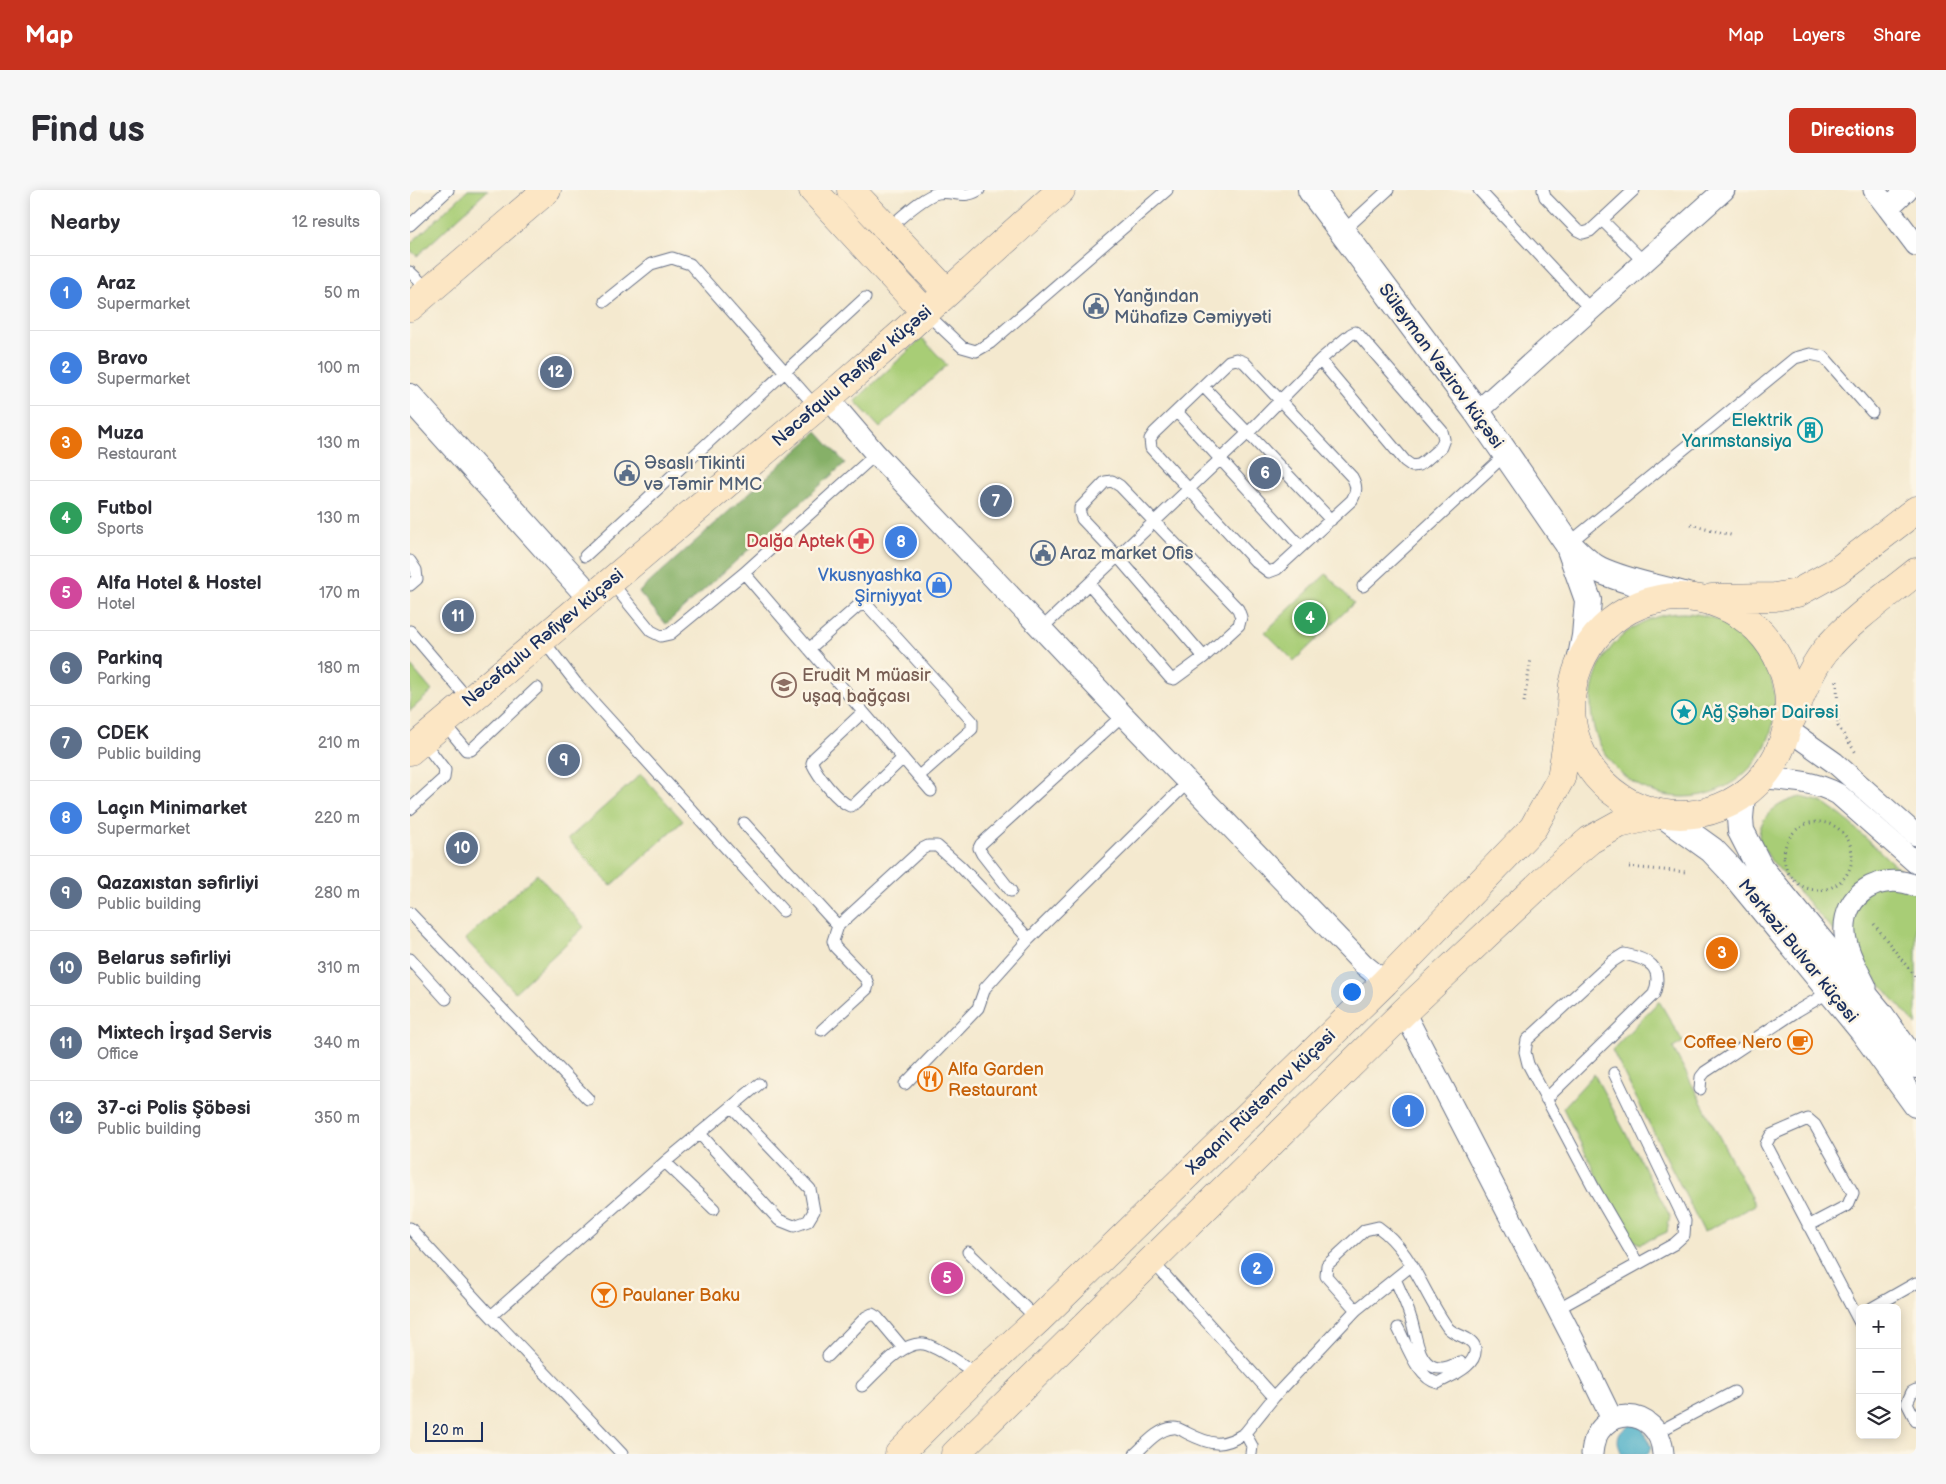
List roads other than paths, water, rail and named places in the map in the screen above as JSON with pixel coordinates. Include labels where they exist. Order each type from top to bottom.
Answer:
[{"type":"main road","points":[[416,290],[547,190]]},
{"type":"main road","points":[[813,190],[925,312]]},
{"type":"main road","points":[[850,190],[947,292]]},
{"type":"main road","name":"Nəcəfqulu Rəfiyev küçəsi","points":[[416,746],[822,402],[1061,190]]},
{"type":"main road","points":[[1916,510],[1837,571],[1797,593],[1758,598],[1662,598],[1631,608],[1615,618],[1601,630],[1589,645],[1580,662],[1572,689],[1571,717],[1575,735],[1589,767],[1614,793],[1629,803],[1645,810],[1662,814],[1696,815],[1728,805],[1763,778],[1778,755],[1810,675],[1830,645],[1916,572]]},
{"type":"main road","points":[[1693,598],[1720,604],[1744,617],[1769,643],[1778,658],[1789,693],[1787,729]]},
{"type":"main road","name":"Xəqani Rüstəmov küçəsi","points":[[899,1454],[978,1375],[1038,1320],[1385,982],[1533,828],[1561,778],[1571,717]]},
{"type":"main road","points":[[966,1449],[1152,1261],[1404,1012],[1555,870],[1590,840],[1619,824],[1662,814]]},
{"type":"street","name":"Süleyman Vəzirov küçəsi","points":[[1311,190],[1477,412],[1568,544]]},
{"type":"street","points":[[1477,412],[1724,190]]},
{"type":"street","points":[[1874,190],[1916,245]]},
{"type":"street","points":[[1888,208],[1907,190]]},
{"type":"street","points":[[410,397],[601,590]]},
{"type":"street","points":[[822,402],[876,454],[1123,715],[1364,965],[1385,982]]},
{"type":"street","points":[[1568,544],[1601,571],[1643,585],[1665,588],[1693,598]]},
{"type":"street","points":[[1568,544],[1588,600],[1585,636],[1580,662]]},
{"type":"street","points":[[1787,729],[1835,763],[1916,835]]},
{"type":"street","points":[[1763,778],[1807,782],[1823,786],[1838,794],[1916,863]]},
{"type":"street","name":"Mərkəzi Bulvar küçəsi","points":[[1742,796],[1741,831],[1760,868],[1880,1014],[1916,1065]]},
{"type":"street","name":"Mərkəzi Bulvar küçəsi","points":[[1662,814],[1718,856],[1863,1031],[1916,1104]]},
{"type":"street","points":[[1880,1014],[1846,943],[1845,932],[1849,909],[1862,892],[1871,885],[1882,881],[1893,880],[1916,886]]},
{"type":"street","points":[[1404,1012],[1612,1419]]},
{"type":"street","points":[[1592,1454],[1593,1442],[1598,1431],[1606,1422],[1628,1416],[1640,1418],[1658,1432],[1663,1444],[1663,1454]]},
{"type":"lane","points":[[410,225],[448,190]]},
{"type":"lane","points":[[887,229],[929,196],[939,192],[970,195],[980,190]]},
{"type":"lane","points":[[925,312],[962,347],[976,351],[990,343],[1167,190]]},
{"type":"lane","points":[[1342,232],[1388,190]]},
{"type":"lane","points":[[1479,190],[1591,310]]},
{"type":"lane","points":[[1543,190],[1545,197],[1577,230],[1583,233],[1590,231],[1634,190]]},
{"type":"lane","points":[[1602,220],[1644,262]]},
{"type":"lane","points":[[605,301],[651,264],[672,258],[690,264],[784,371],[822,402]]},
{"type":"lane","points":[[585,556],[784,371],[866,298]]},
{"type":"lane","points":[[1042,628],[1248,433],[1320,360],[1355,332],[1442,431],[1444,439],[1441,447],[1419,465],[1412,466],[1405,461],[1320,360]]},
{"type":"lane","points":[[1568,544],[1795,358],[1810,354],[1824,357],[1872,412]]},
{"type":"lane","points":[[1236,359],[1244,362],[1352,477],[1356,484],[1356,492],[1352,500],[1277,569],[1269,572],[1256,562],[1151,448],[1150,440],[1154,433],[1203,386],[1229,361],[1236,359]]},
{"type":"lane","points":[[1203,386],[1331,520]]},
{"type":"lane","points":[[1177,412],[1301,547]]},
{"type":"lane","points":[[601,590],[651,631],[662,636],[670,634],[744,573],[876,454]]},
{"type":"lane","points":[[1363,586],[1506,454]]},
{"type":"lane","points":[[1088,584],[1170,678],[1174,679],[1204,656],[1239,625],[1241,617],[1238,609],[1120,486],[1112,481],[1105,482],[1080,508],[1082,519],[1118,556],[1204,656]]},
{"type":"lane","points":[[410,561],[416,570],[417,579],[410,585]]},
{"type":"lane","points":[[744,573],[931,791]]},
{"type":"lane","points":[[809,649],[858,606],[867,605],[972,721],[972,728],[919,776]]},
{"type":"lane","points":[[410,631],[469,700]]},
{"type":"lane","points":[[542,639],[576,683],[783,911]]},
{"type":"lane","points":[[443,722],[466,750],[471,750],[537,688]]},
{"type":"lane","points":[[864,712],[814,758],[812,763],[815,771],[842,803],[850,806],[856,803],[904,758]]},
{"type":"lane","points":[[1011,891],[982,854],[979,848],[981,844],[1123,715]]},
{"type":"lane","points":[[410,809],[444,778],[445,770],[416,746]]},
{"type":"lane","points":[[905,1084],[978,1008],[985,988],[1029,940],[1188,782]]},
{"type":"lane","points":[[744,823],[838,926]]},
{"type":"lane","points":[[822,1030],[867,988],[868,984],[866,979],[835,947],[833,941],[838,926],[922,849],[928,846],[937,846],[961,867],[1029,940]]},
{"type":"lane","points":[[410,913],[588,1100]]},
{"type":"lane","points":[[1546,1099],[1654,994],[1658,982],[1653,967],[1642,958],[1624,954],[1613,961],[1527,1040],[1525,1052],[1528,1064],[1546,1099],[1595,1190],[1638,1264]]},
{"type":"lane","points":[[410,959],[446,999]]},
{"type":"lane","points":[[1700,1089],[1701,1077],[1704,1072],[1797,1011],[1831,992]]},
{"type":"lane","points":[[1557,1309],[1674,1244],[1684,1235],[1685,1221],[1614,1073]]},
{"type":"lane","points":[[491,1316],[665,1162],[759,1084]]},
{"type":"lane","points":[[700,1134],[779,1220],[794,1226],[808,1221],[814,1211],[810,1189],[732,1107]]},
{"type":"lane","points":[[1808,1226],[1848,1205],[1853,1193],[1815,1125],[1808,1119],[1771,1135],[1766,1144],[1808,1226],[1856,1313]]},
{"type":"lane","points":[[665,1162],[714,1209]]},
{"type":"lane","points":[[1356,1310],[1326,1276],[1327,1265],[1365,1230],[1378,1227],[1388,1234],[1412,1265],[1450,1330],[1471,1341],[1475,1348],[1471,1364],[1438,1383],[1430,1382],[1420,1372],[1398,1328]]},
{"type":"lane","points":[[410,1228],[622,1454]]},
{"type":"lane","points":[[968,1252],[1038,1320]]},
{"type":"lane","points":[[1152,1261],[1274,1397]]},
{"type":"lane","points":[[1136,1454],[1146,1443],[1164,1430],[1176,1427],[1204,1441],[1218,1445],[1234,1440],[1245,1433],[1274,1397],[1356,1310],[1412,1265]]},
{"type":"lane","points":[[1396,1279],[1412,1320],[1419,1349],[1426,1362],[1433,1367],[1443,1369],[1460,1362]]},
{"type":"lane","points":[[1879,1304],[1916,1283]]},
{"type":"lane","points":[[828,1356],[872,1314],[903,1348]]},
{"type":"lane","points":[[862,1386],[903,1348],[914,1344],[925,1344],[978,1375]]},
{"type":"lane","points":[[1916,1390],[1912,1392],[1907,1403],[1916,1421]]},
{"type":"lane","points":[[1658,1432],[1734,1392]]},
{"type":"lane","points":[[1245,1433],[1252,1446],[1251,1454]]},
{"type":"water","points":[[1631,1424],[1640,1425],[1652,1447],[1648,1454],[1622,1454],[1618,1445],[1620,1433]]},
{"type":"place","name":"Yanğından Mühafizə Cəmiyyəti","points":[[1096,306]]},
{"type":"place","name":"37-ci Polis Şöbəsi","points":[[556,372]]},
{"type":"place","name":"Elektrik Yarımstansiya","points":[[1810,430]]},
{"type":"place","name":"Əsaslı Tikinti və Təmir MMC","points":[[627,473]]},
{"type":"place","name":"Parkinq","points":[[1265,473]]},
{"type":"place","name":"CDEK","points":[[996,501]]},
{"type":"place","name":"Dalğa Aptek","points":[[861,541]]},
{"type":"place","name":"Laçın Minimarket","points":[[901,542]]},
{"type":"place","name":"Araz market Ofis","points":[[1043,553]]},
{"type":"place","name":"Vkusnyashka Şirniyyat","points":[[939,585]]},
{"type":"place","name":"Mixtech İrşad Servis","points":[[458,616]]},
{"type":"place","name":"Futbol","points":[[1310,618]]},
{"type":"place","name":"Erudit M müasir uşaq bağçası","points":[[784,685]]},
{"type":"place","name":"Ağ Şəhər Dairəsi","points":[[1684,712]]},
{"type":"place","name":"Qazaxıstan səfirliyi","points":[[564,760]]},
{"type":"place","name":"Belarus səfirliyi","points":[[462,848]]},
{"type":"place","name":"Muza","points":[[1722,953]]},
{"type":"place","name":"Coffee Nero","points":[[1800,1042]]},
{"type":"place","name":"Alfa Garden Restaurant","points":[[930,1079]]},
{"type":"place","name":"Araz","points":[[1408,1111]]},
{"type":"place","name":"Bravo","points":[[1257,1269]]},
{"type":"place","name":"Alfa Hotel & Hostel","points":[[947,1278]]},
{"type":"place","name":"Paulaner Baku","points":[[604,1295]]}]
